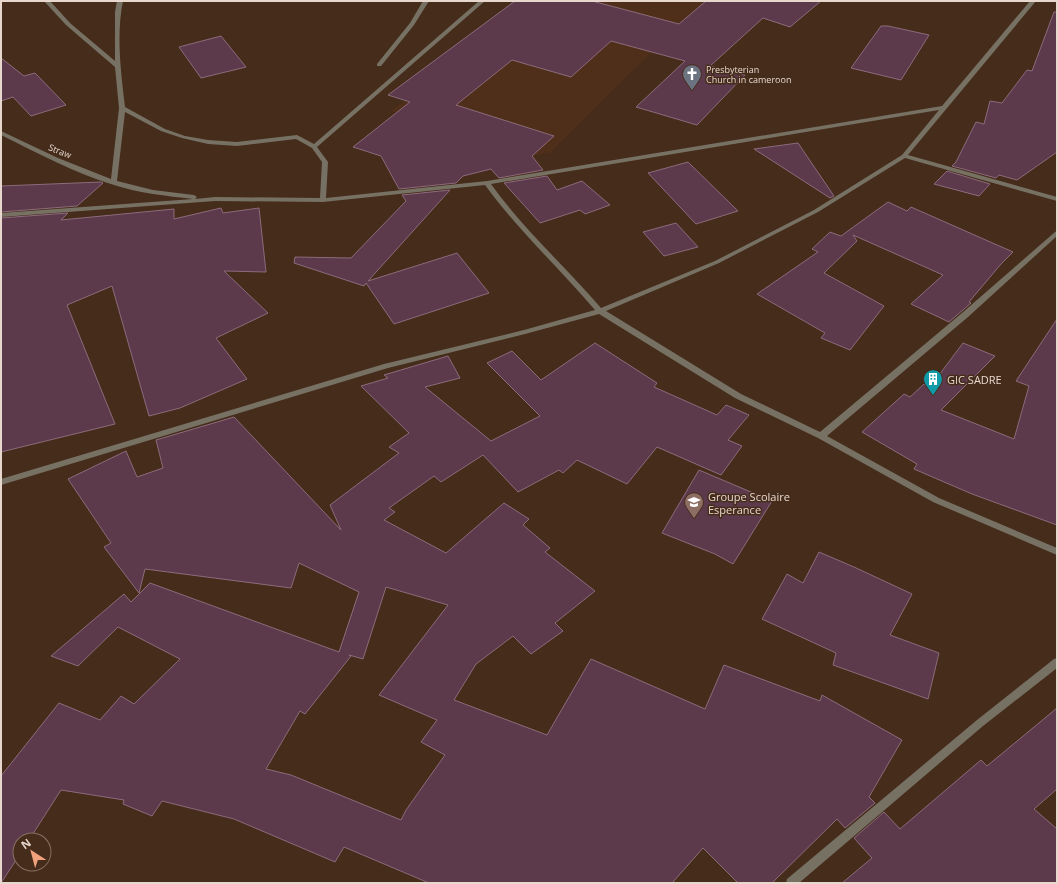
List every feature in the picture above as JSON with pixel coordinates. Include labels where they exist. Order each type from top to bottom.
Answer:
[{"type":"street","points":[[47,1],[68,24],[118,66]]},
{"type":"street","points":[[114,183],[122,108],[118,66],[118,12],[120,1]]},
{"type":"street","points":[[379,65],[412,24],[426,1]]},
{"type":"street","points":[[314,147],[482,1]]},
{"type":"street","points":[[1,482],[387,366],[525,332],[600,311],[717,262],[802,218],[904,156],[1034,1]]},
{"type":"street","points":[[122,108],[163,130],[202,140],[237,144],[297,137],[314,147],[325,162],[322,200]]},
{"type":"street","points":[[1,216],[215,199],[322,200],[487,183],[943,108]]},
{"type":"street","name":"Straw","points":[[1,133],[42,153],[114,183],[162,193],[215,199]]},
{"type":"street","points":[[904,156],[1057,199]]},
{"type":"street","points":[[487,183],[505,208],[600,311],[738,396],[822,436],[936,500],[1057,552]]},
{"type":"street","points":[[822,436],[965,315],[1057,233]]},
{"type":"street","points":[[791,883],[980,723],[1057,662]]},
{"type":"shaded area","points":[[530,1],[738,1],[666,38],[550,153],[531,156],[391,111]]},
{"type":"building","points":[[515,1],[592,1],[679,24],[706,1],[821,1],[790,27],[763,18],[710,66],[745,75],[697,125],[636,107],[685,61],[611,41],[571,77],[512,60],[456,105],[554,136],[532,156],[543,170],[499,178],[491,169],[463,176],[456,183],[399,189],[381,156],[353,147],[410,102],[388,95]]},
{"type":"building","points":[[1054,12],[1057,12],[1057,152],[1017,180],[999,175],[996,178],[952,166],[956,162],[976,122],[984,124],[990,101],[1002,103],[1027,70],[1032,71]]},
{"type":"building","points":[[881,26],[888,26],[929,35],[901,80],[851,68]]},
{"type":"building","points":[[221,36],[246,67],[201,78],[179,47]]},
{"type":"building","points":[[1,58],[24,76],[35,73],[66,105],[31,116],[13,97],[1,101]]},
{"type":"building","points":[[798,143],[834,196],[830,198],[754,149]]},
{"type":"building","points":[[688,162],[738,211],[696,224],[648,173]]},
{"type":"building","points":[[947,171],[990,184],[979,196],[934,184]]},
{"type":"building","points":[[547,176],[557,190],[582,181],[610,205],[585,214],[580,210],[540,223],[504,183]]},
{"type":"building","points":[[103,183],[77,206],[1,212],[1,186]]},
{"type":"building","points":[[450,190],[368,281],[457,253],[489,293],[394,324],[366,283],[364,286],[294,263],[295,257],[351,258],[406,201],[402,195]]},
{"type":"building","points":[[888,202],[907,211],[911,207],[1013,252],[969,302],[971,303],[949,322],[911,304],[943,275],[853,235],[857,241],[824,273],[884,306],[850,350],[821,338],[825,333],[757,294],[818,252],[812,249],[830,232],[841,236]]},
{"type":"building","points":[[221,208],[223,213],[259,208],[266,272],[224,271],[268,313],[216,338],[247,379],[180,408],[149,416],[112,286],[67,305],[115,424],[1,452],[1,218],[68,213],[61,220],[174,209],[174,219]]},
{"type":"building","points":[[676,223],[698,247],[664,256],[643,232]]},
{"type":"building","points":[[1057,319],[1057,525],[972,494],[914,469],[917,464],[862,432],[904,394],[910,397],[924,384],[930,387],[963,343],[995,356],[941,410],[1014,439],[1029,386],[1016,381]]},
{"type":"building","points":[[595,343],[657,383],[654,387],[717,415],[726,405],[749,415],[728,440],[742,446],[721,475],[657,447],[627,484],[577,460],[563,473],[559,470],[518,492],[483,455],[441,482],[434,476],[389,508],[395,512],[384,520],[446,553],[504,503],[529,519],[523,525],[550,548],[545,552],[595,591],[555,623],[563,631],[531,654],[513,636],[476,664],[454,700],[547,735],[591,659],[705,709],[724,665],[820,701],[822,695],[902,740],[869,797],[875,803],[845,828],[837,819],[772,883],[738,883],[703,848],[672,883],[429,883],[344,847],[335,862],[234,819],[162,801],[152,816],[123,804],[124,800],[61,790],[34,832],[12,832],[12,866],[1,883],[1,776],[59,703],[100,720],[121,696],[134,704],[180,659],[118,627],[78,666],[51,656],[124,594],[131,602],[150,583],[339,652],[359,592],[299,563],[291,588],[145,569],[139,593],[104,547],[111,543],[68,479],[126,451],[137,477],[163,468],[156,440],[234,417],[341,530],[330,505],[399,453],[389,447],[409,433],[361,386],[388,378],[384,375],[448,356],[460,378],[425,387],[491,441],[540,416],[487,363],[512,351],[541,380]],"holes":[[[386,587],[448,605],[379,695],[437,720],[421,742],[445,755],[406,810],[401,820],[291,775],[266,769],[300,711],[305,714],[351,656],[349,655],[363,659]]]},
{"type":"building","points":[[699,470],[772,501],[733,564],[715,554],[662,533]]},
{"type":"building","points":[[819,552],[912,594],[890,635],[939,653],[928,699],[833,665],[836,653],[762,619],[787,574],[803,583]]},
{"type":"building","points":[[1057,708],[1057,789],[1034,809],[1057,829],[1057,883],[842,883],[872,858],[854,838],[884,812],[900,829],[981,760],[987,766]]},
{"type":"place","name":"Presbyterian Church in cameroon","points":[[692,91]]},
{"type":"place","name":"GIC SADRE","points":[[933,396]]},
{"type":"place","name":"Groupe Scolaire Esperance","points":[[694,519]]}]
